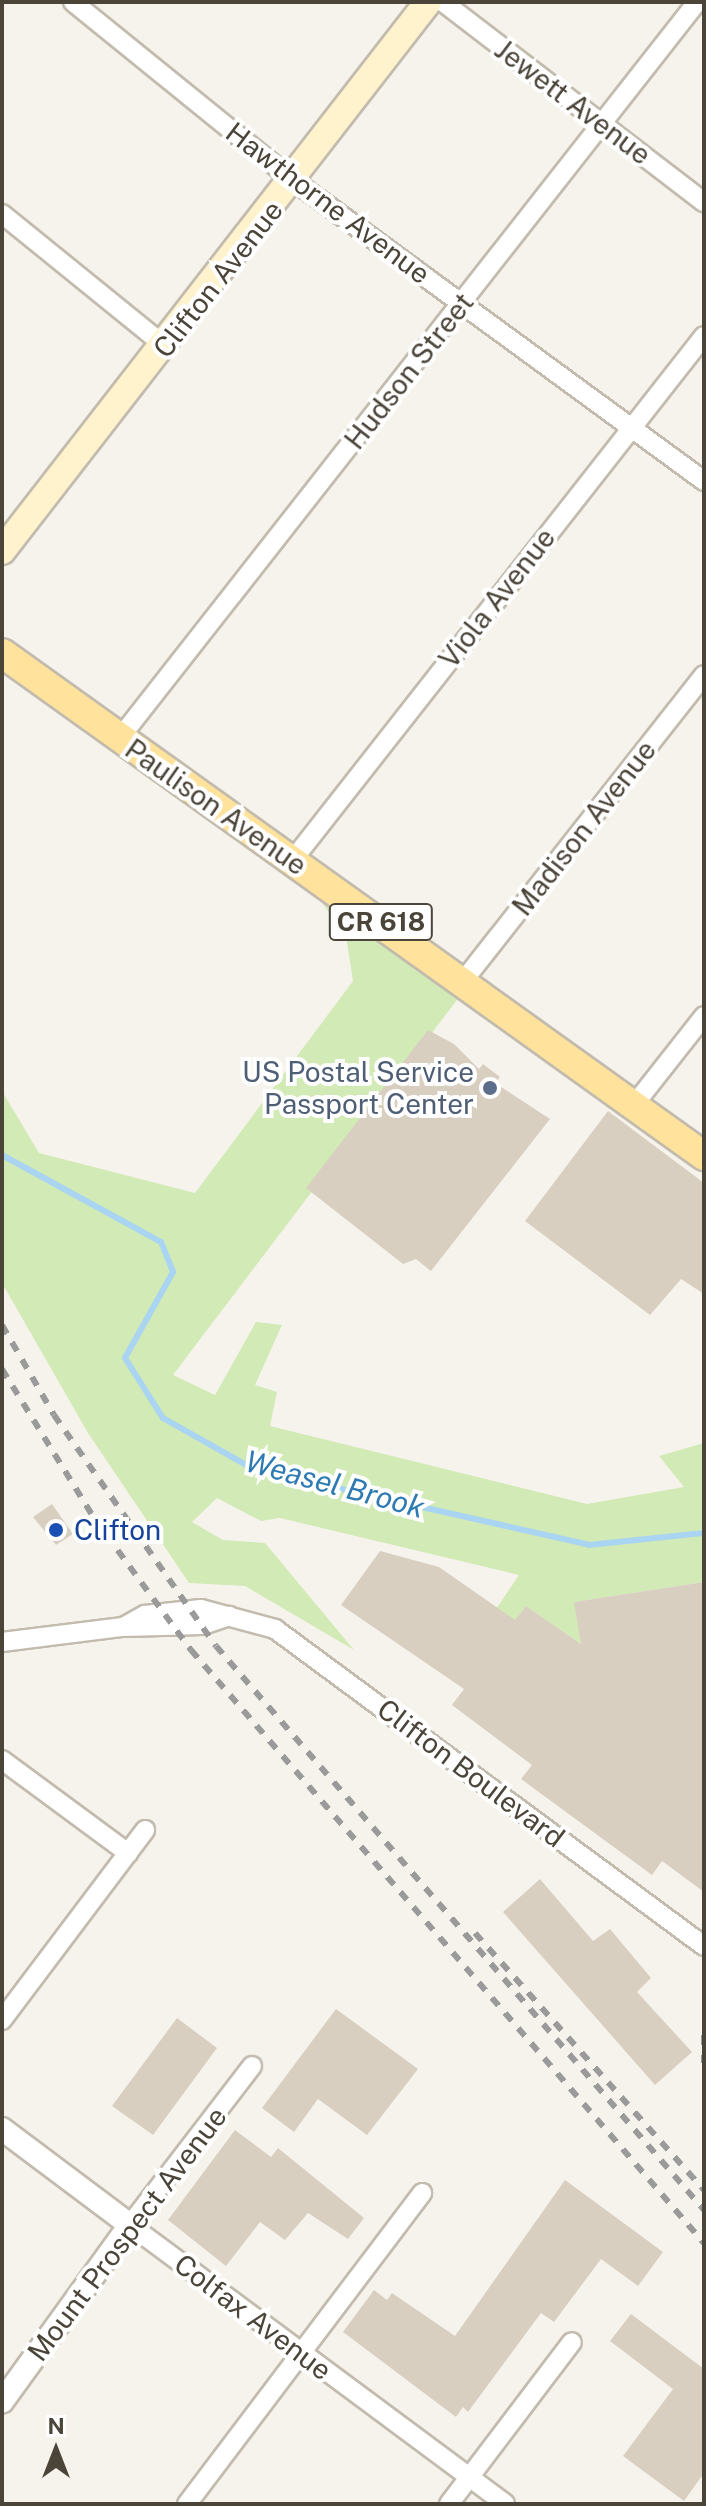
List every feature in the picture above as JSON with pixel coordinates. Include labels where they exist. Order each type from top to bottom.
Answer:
[{"type":"main road","name":"Clifton Avenue","points":[[2,551],[166,347],[428,2]]},
{"type":"main road","name":"Paulison Avenue","points":[[2,653],[119,739],[464,980],[704,1156]]},
{"type":"street","name":"Hawthorne Avenue","points":[[73,2],[294,181],[704,481]]},
{"type":"street","name":"Jewett Avenue","points":[[443,2],[704,202]]},
{"type":"street","name":"Hudson Street","points":[[119,739],[604,125],[697,2]]},
{"type":"street","points":[[2,214],[166,347]]},
{"type":"street","name":"Viola Avenue","points":[[292,861],[704,336]]},
{"type":"street","name":"Madison Avenue","points":[[464,980],[704,675]]},
{"type":"street","points":[[634,1105],[704,1016]]},
{"type":"street","name":"Clifton Boulevard","points":[[2,1642],[123,1627],[145,1615],[201,1609],[275,1629],[704,1946]]},
{"type":"street","points":[[2,1760],[128,1853]]},
{"type":"street","points":[[2,2020],[145,1830]]},
{"type":"street","name":"Mount Prospect Avenue","points":[[2,2402],[130,2225],[252,2066]]},
{"type":"street","name":"Colfax Avenue","points":[[2,2129],[505,2504]]},
{"type":"street","points":[[187,2504],[422,2193]]},
{"type":"street","points":[[449,2504],[572,2342]]},
{"type":"green space","points":[[292,861],[469,984],[173,1375],[215,1395],[256,1322],[282,1325],[255,1385],[277,1392],[270,1426],[587,1504],[684,1487],[659,1456],[704,1443],[704,1582],[575,1602],[581,1644],[526,1606],[504,1635],[486,1624],[519,1575],[280,1518],[261,1521],[217,1498],[192,1522],[223,1540],[265,1543],[354,1650],[245,1586],[189,1583],[88,1433],[2,1283],[2,1091],[39,1153],[195,1193],[353,981],[346,936]]},
{"type":"building","points":[[428,1030],[454,1044],[479,1069],[483,1064],[500,1077],[495,1083],[550,1119],[431,1271],[416,1259],[403,1264],[306,1188]]},
{"type":"building","points":[[608,1111],[704,1183],[704,1294],[681,1279],[650,1315],[525,1221]]},
{"type":"building","points":[[52,1504],[73,1534],[56,1545],[33,1517]]},
{"type":"building","points":[[380,1551],[439,1567],[515,1620],[526,1606],[581,1644],[574,1602],[704,1582],[704,1892],[662,1861],[652,1875],[521,1779],[532,1765],[452,1705],[464,1689],[341,1605]]},
{"type":"building","points":[[540,1879],[593,1941],[610,1929],[651,1978],[637,1992],[692,2052],[655,2085],[503,1912]]},
{"type":"building","points":[[336,2009],[418,2069],[367,2135],[318,2099],[294,2132],[262,2108]]},
{"type":"building","points":[[177,2018],[217,2048],[153,2135],[112,2106]]},
{"type":"building","points":[[235,2130],[271,2157],[278,2148],[364,2218],[348,2239],[308,2213],[285,2240],[260,2222],[226,2266],[168,2220]]},
{"type":"building","points":[[565,2180],[663,2252],[638,2286],[601,2259],[554,2322],[541,2313],[468,2412],[463,2407],[456,2417],[343,2332],[374,2290],[387,2300],[392,2293],[455,2336]]},
{"type":"building","points":[[631,2314],[704,2369],[704,2473],[684,2501],[623,2456],[673,2389],[610,2341]]},
{"type":"waterway","name":"Weasel Brook","points":[[2,1155],[161,1242],[173,1272],[125,1358],[163,1418],[253,1469],[589,1545],[704,1533]]},
{"type":"railway","points":[[2,1325],[54,1415],[216,1646],[704,2210]]},
{"type":"railway","points":[[2,1369],[94,1518],[191,1650],[704,2243]]},
{"type":"railway","points":[[475,1933],[704,2190]]},
{"type":"railway","points":[[704,2035],[704,2063]]},
{"type":"place","name":"US Postal Service Passport Center","points":[[490,1088]]},
{"type":"place","name":"Clifton","points":[[56,1530]]}]
